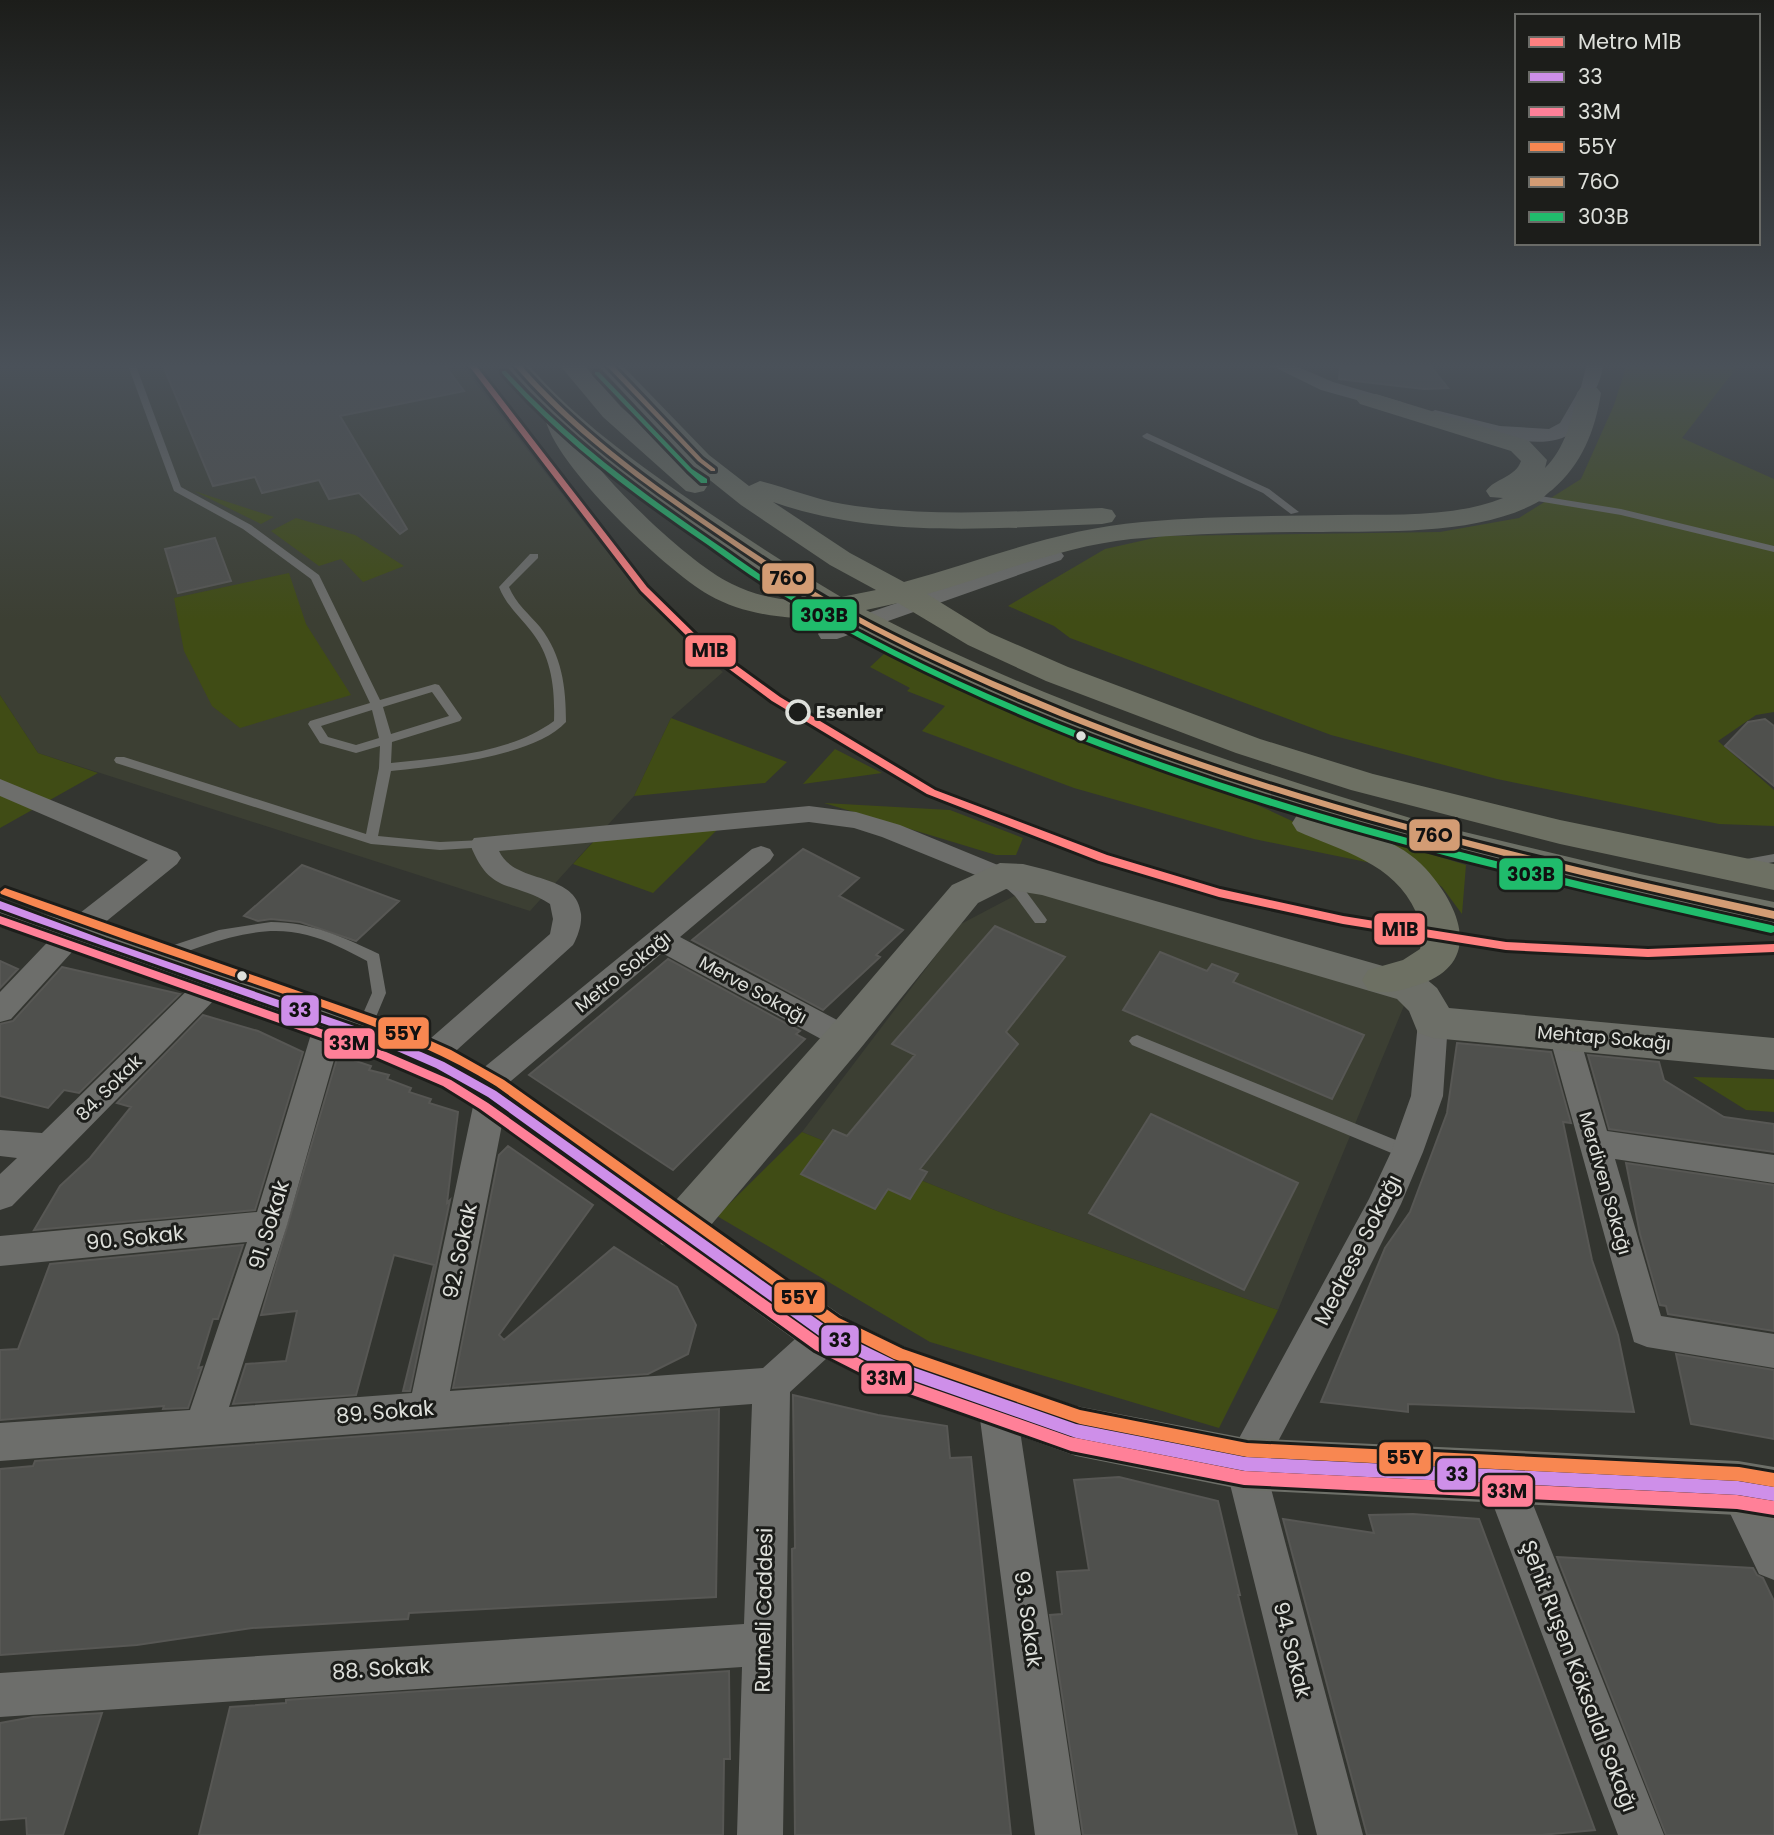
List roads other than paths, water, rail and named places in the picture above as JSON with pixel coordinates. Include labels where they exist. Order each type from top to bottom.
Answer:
[{"type":"highway","points":[[573,449],[640,524],[691,569],[723,591],[754,603],[790,608],[856,604],[1040,548],[1129,531],[1436,508],[1501,490],[1516,483],[1532,469],[1534,460],[1523,449]]},
{"type":"highway","points":[[608,449],[685,510],[776,571],[877,630],[1024,698],[1176,758],[1383,855],[1403,868],[1431,903],[1439,920],[1442,945],[1430,964],[1407,974],[1382,980]]},
{"type":"highway","points":[[651,449],[685,478],[751,527],[847,585],[895,608],[979,639],[1122,700],[1248,746],[1363,782],[1560,832],[1774,877]]},
{"type":"highway","points":[[689,449],[750,499],[840,559],[946,617],[979,639]]},
{"type":"highway","points":[[691,449],[747,483],[776,496],[824,509],[868,515],[964,519],[1441,518],[1484,511],[1528,497],[1550,481],[1572,449]]},
{"type":"highway","points":[[1501,490],[1528,497]]},
{"type":"highway","points":[[1176,758],[1427,835]]},
{"type":"main road","points":[[1427,835],[1640,887],[1774,915]]},
{"type":"main road","points":[[678,1230],[845,1038],[965,894],[1000,876],[1023,877],[1047,883],[1411,988],[1422,996],[1430,1007],[1433,1022]]},
{"type":"main road","points":[[0,905],[72,934]]},
{"type":"main road","points":[[0,914],[216,980],[346,1026],[426,1060],[487,1090],[827,1335],[894,1367],[1076,1431],[1245,1464],[1756,1491]]},
{"type":"main road","name":"Mehtap Sokağı","points":[[1433,1022],[1774,1054]]},
{"type":"street","points":[[829,634],[1054,556],[1040,548]]},
{"type":"street","points":[[0,787],[169,858],[72,934],[0,1011]]},
{"type":"street","points":[[426,1060],[563,938],[568,922],[568,906],[559,894],[500,872],[488,858],[483,844],[809,814],[856,820],[879,827],[1000,876]]},
{"type":"street","name":"Metro Sokağı","points":[[487,1090],[761,855]]},
{"type":"street","name":"Merve Sokağı","points":[[662,940],[845,1038]]},
{"type":"street","name":"84. Sokak","points":[[0,1196],[216,980]]},
{"type":"street","name":"Medrese Sokağı","points":[[1245,1464],[1354,1263],[1407,1152],[1427,1096],[1433,1022]]},
{"type":"street","name":"91. Sokak","points":[[203,1427],[270,1225],[346,1026]]},
{"type":"street","name":"Merdiven Sokağı","points":[[1564,1035],[1647,1330],[1774,1351]]},
{"type":"street","name":"92. Sokak","points":[[428,1408],[487,1090]]},
{"type":"street","points":[[1593,1142],[1774,1169]]},
{"type":"street","points":[[0,1143],[50,1147]]},
{"type":"street","name":"90. Sokak","points":[[0,1251],[270,1225]]},
{"type":"street","points":[[771,1385],[827,1335]]},
{"type":"street","name":"89. Sokak","points":[[0,1442],[428,1408],[771,1385]]},
{"type":"street","name":"Rumeli Caddesi","points":[[760,1835],[771,1385]]},
{"type":"street","name":"93. Sokak","points":[[998,1404],[1058,1835]]},
{"type":"street","name":"94. Sokak","points":[[1245,1464],[1340,1835]]},
{"type":"street","name":"Şehit Ruşen Köksaldı Sokağı","points":[[1503,1478],[1641,1835]]},
{"type":"street","points":[[1756,1491],[1774,1559]]},
{"type":"street","name":"88. Sokak","points":[[0,1695],[763,1644]]},
{"type":"lane","points":[[162,449],[177,489],[247,527],[315,578],[376,703],[386,740],[385,768],[371,840]]},
{"type":"lane","points":[[1174,449],[1266,491],[1297,518]]},
{"type":"lane","points":[[1528,497],[1621,512],[1774,549]]},
{"type":"lane","points":[[385,768],[442,761],[528,740],[551,732],[560,722],[558,669],[539,634],[506,595],[504,587],[534,556]]},
{"type":"lane","points":[[435,687],[456,718],[386,740],[356,750],[324,740],[314,724],[435,687]]},
{"type":"lane","points":[[120,760],[371,840],[428,846],[483,844]]},
{"type":"lane","points":[[1724,867],[1774,858]]},
{"type":"lane","points":[[1000,876],[1020,893],[1040,920]]},
{"type":"lane","points":[[149,959],[190,944],[252,928],[291,926],[336,940],[374,958],[379,993],[346,1026]]},
{"type":"lane","points":[[1137,1041],[1407,1152]]},
{"type":"metro line","name":"M1B","points":[[536,449],[644,589],[697,641],[776,699],[931,792],[1103,858],[1219,893],[1343,920],[1506,946],[1648,953],[1774,948]]},
{"type":"place","name":"Esenler","points":[[798,712]]}]
